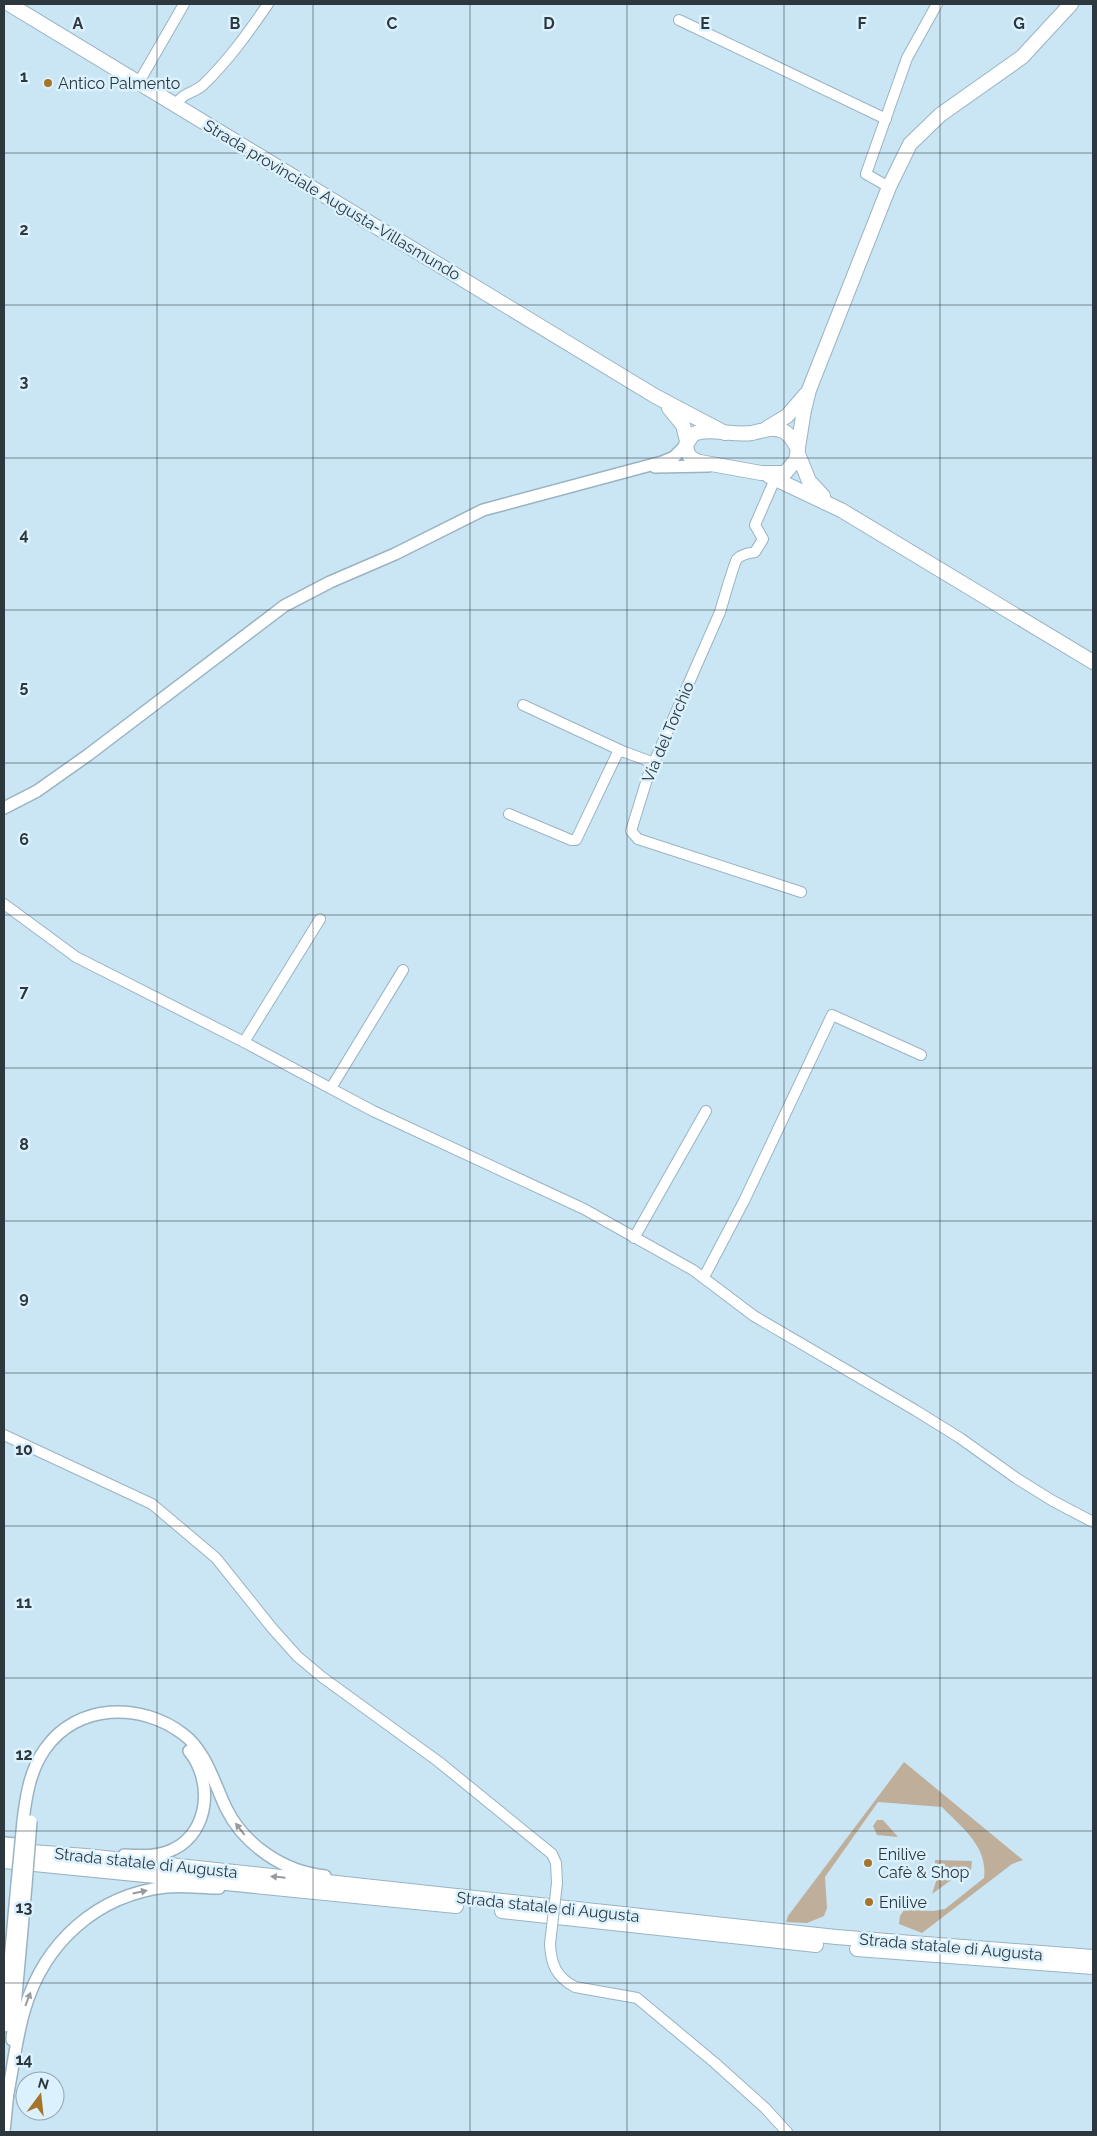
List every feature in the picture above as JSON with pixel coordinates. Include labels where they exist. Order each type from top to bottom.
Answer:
[{"type":"main road","name":"Strada provinciale Augusta-Villasmundo","points":[[10,4],[655,396]]},
{"type":"main road","points":[[655,396],[679,418],[687,443],[687,453],[694,460],[761,473],[785,473],[793,466],[798,451],[810,390],[889,187],[904,154],[916,136],[940,115],[1022,57],[1071,4]]},
{"type":"main road","points":[[687,443],[693,434],[700,432],[753,433],[768,428],[787,416],[810,390]]},
{"type":"main road","points":[[655,396],[725,433]]},
{"type":"main road","points":[[768,428],[776,429],[789,435],[813,486],[841,510]]},
{"type":"main road","points":[[761,473],[841,510],[1093,662]]},
{"type":"main road","name":"Strada statale di Augusta","points":[[4,1850],[96,1857],[836,1937],[1093,1957]]},
{"type":"main road","name":"Strada statale di Augusta","points":[[4,1860],[438,1904],[784,1942],[1093,1967]]},
{"type":"street","points":[[139,82],[184,4]]},
{"type":"street","points":[[175,104],[186,93],[202,86],[239,45],[268,4]]},
{"type":"street","points":[[889,187],[866,174],[907,58],[937,4]]},
{"type":"street","points":[[679,20],[886,120]]},
{"type":"street","points":[[4,808],[37,791],[88,755],[284,606],[301,596],[395,554],[483,510],[674,457],[687,443]]},
{"type":"street","points":[[641,467],[690,468],[715,465]]},
{"type":"street","name":"Via del Torchio","points":[[775,479],[755,525],[763,539],[755,552],[741,556],[734,566],[720,612],[654,763],[631,831],[638,839],[801,892]]},
{"type":"street","points":[[523,706],[622,751],[654,763]]},
{"type":"street","points":[[509,814],[571,840],[576,840],[617,754],[622,751]]},
{"type":"street","points":[[4,904],[76,957],[244,1042],[373,1111],[584,1209],[704,1277],[754,1316],[915,1410],[960,1438],[1016,1478],[1053,1501],[1093,1522]]},
{"type":"street","points":[[244,1042],[320,919]]},
{"type":"street","points":[[330,1088],[403,970]]},
{"type":"street","points":[[704,1277],[744,1201],[832,1015],[921,1055]]},
{"type":"street","points":[[634,1238],[706,1110]]},
{"type":"street","points":[[4,1434],[152,1504],[216,1558],[297,1656],[322,1677],[439,1762],[552,1854],[556,1863],[557,1883],[550,1944],[551,1961],[566,1982],[575,1987],[637,1998],[715,2063],[765,2108],[787,2132]]},
{"type":"street","points":[[4,2026],[27,1821],[26,1794],[36,1765],[45,1748],[56,1737],[88,1716],[109,1711],[136,1712],[161,1720],[184,1734],[201,1754],[227,1810],[240,1831],[260,1851],[284,1864],[317,1875],[450,1890],[500,1902]]},
{"type":"street","points":[[4,1843],[126,1855],[155,1855],[174,1849],[191,1836],[201,1820],[205,1799],[203,1778],[195,1759],[180,1740],[158,1726],[134,1718],[111,1718],[76,1730],[51,1752],[37,1782],[27,1821]]},
{"type":"street","points":[[4,2132],[21,1884]]},
{"type":"street","points":[[7,2098],[25,2009],[46,1960],[82,1919],[106,1904],[135,1892],[167,1887],[226,1889],[377,1904],[438,1904]]},
{"type":"shaded area","points":[[904,1762],[1023,1860],[1012,1864],[922,1933],[899,1924],[900,1916],[904,1910],[933,1911],[945,1909],[984,1878],[984,1867],[982,1856],[972,1838],[942,1807],[878,1802],[825,1877],[827,1908],[824,1916],[807,1923],[786,1922],[788,1916]]},
{"type":"shaded area","points":[[877,1820],[883,1820],[898,1837],[877,1835],[873,1826]]},
{"type":"shaded area","points":[[935,1860],[972,1861],[971,1870],[965,1870],[932,1894],[940,1869],[935,1867]]},
{"type":"place","name":"Antico Palmento","points":[[48,83]]},
{"type":"place","name":"Enilive Cafè & Shop","points":[[868,1863]]},
{"type":"place","name":"Enilive","points":[[869,1902]]}]
